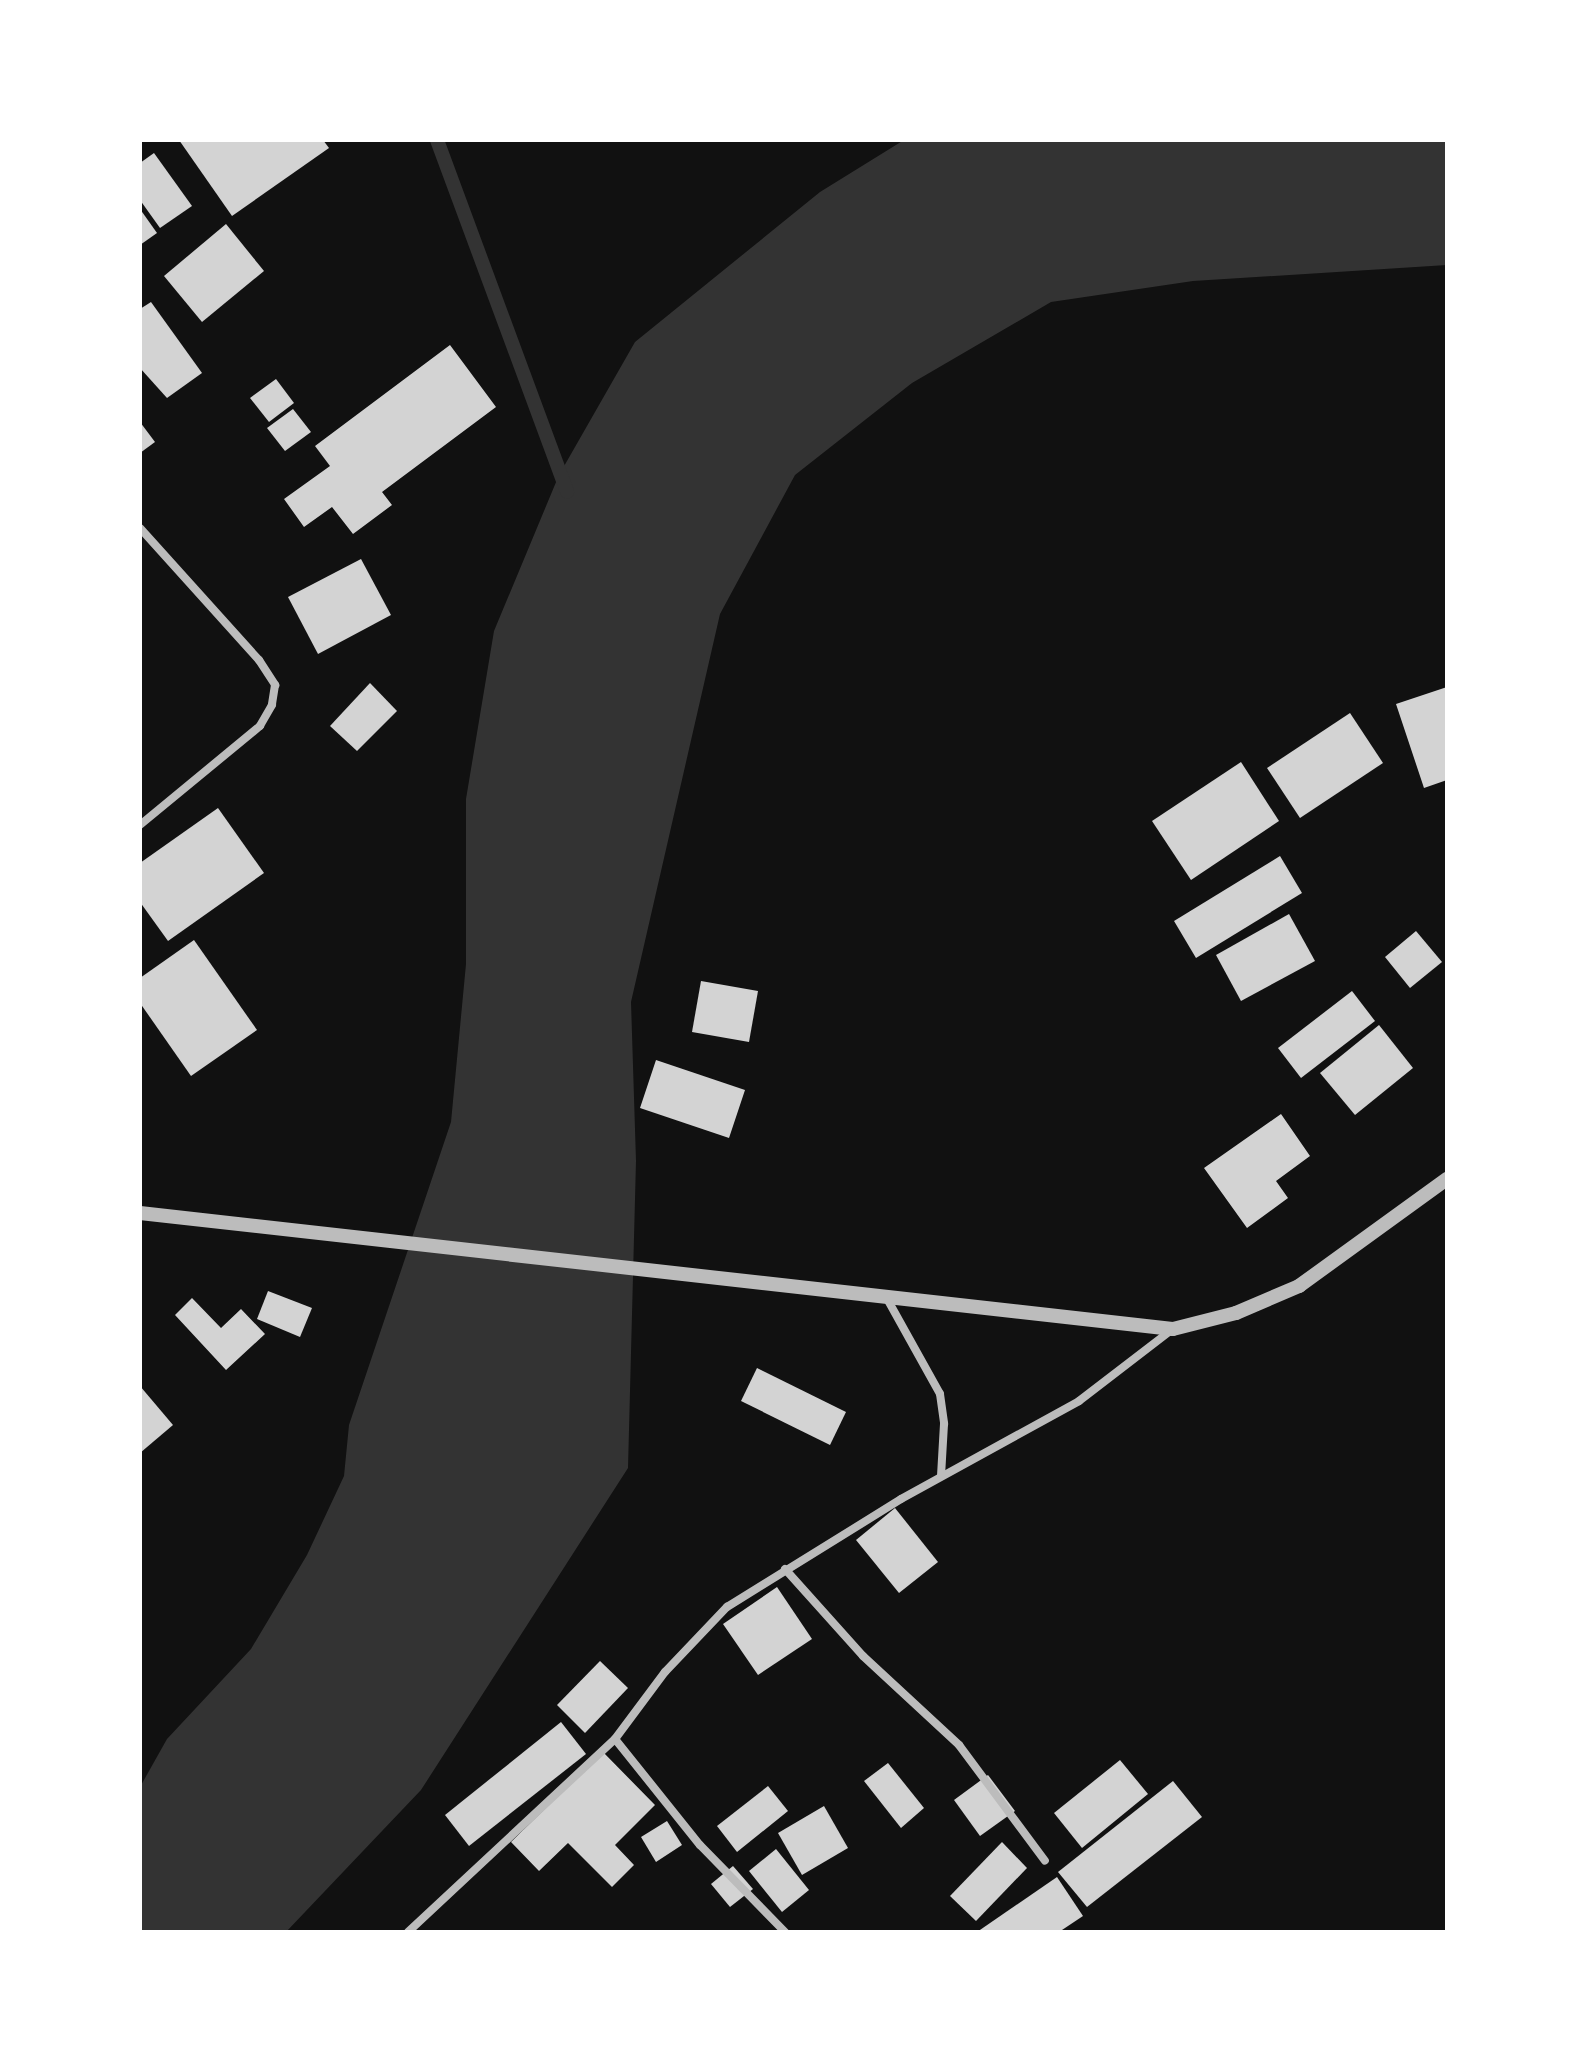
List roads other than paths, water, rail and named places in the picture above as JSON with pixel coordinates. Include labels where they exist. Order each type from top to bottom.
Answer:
[{"type":"street","points":[[140,528],[259,660],[275,685],[272,705],[260,726],[140,825]]},
{"type":"street","points":[[140,1213],[297,1227],[1173,1329],[1236,1313],[1299,1286],[1447,1179]]},
{"type":"street","points":[[885,1294],[940,1394],[941,1476]]},
{"type":"street","points":[[408,1932],[615,1739],[699,1631],[785,1569],[941,1476],[1079,1401],[1173,1329]]},
{"type":"street","points":[[785,1569],[863,1656],[959,1745],[1045,1861]]},
{"type":"street","points":[[615,1739],[700,1845],[785,1932]]},
{"type":"waterway","points":[[437,140],[567,492]]}]
